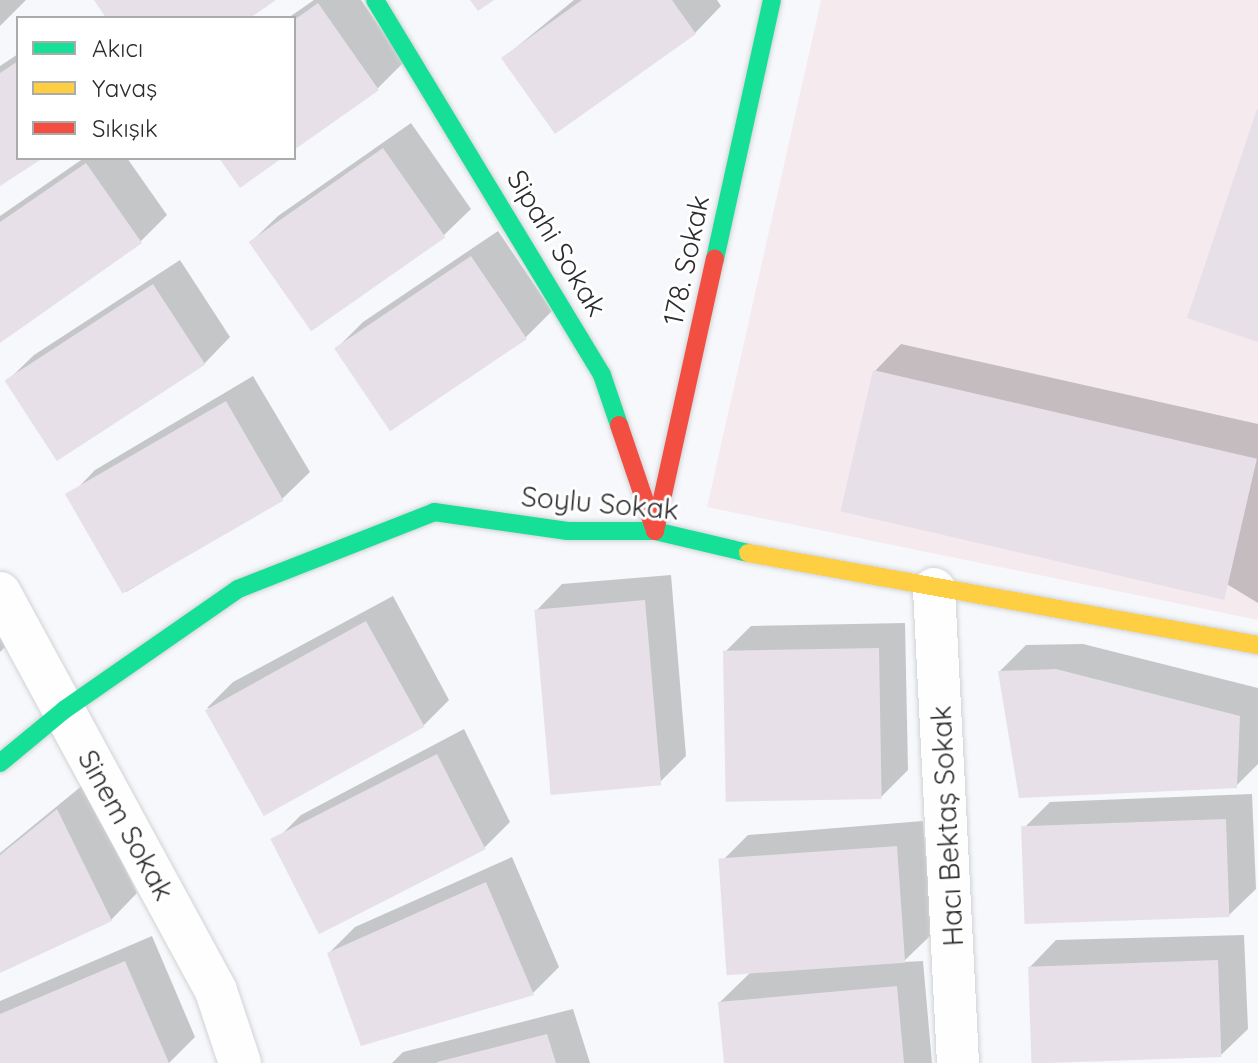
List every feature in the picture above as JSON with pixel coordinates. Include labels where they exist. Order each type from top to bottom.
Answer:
[{"type":"street","name":"Sipahi Sokak","points":[[375,0],[602,375],[655,531]]},
{"type":"street","name":"178. Sokak","points":[[655,531],[772,0]]},
{"type":"street","name":"Soylu Sokak","points":[[0,763],[64,710],[238,589],[434,512],[568,531],[655,531],[817,569],[1258,645]]},
{"type":"street","name":"Hacı Bektaş Sokak","points":[[934,589],[958,1063]]},
{"type":"street","name":"Sinem Sokak","points":[[0,593],[216,991],[240,1063]]},
{"type":"shaded area","points":[[821,0],[1258,0],[1258,620],[707,507]]},
{"type":"building","points":[[94,0],[276,0],[253,16],[105,16]]},
{"type":"building","points":[[470,0],[494,0],[478,11]]},
{"type":"building","points":[[582,0],[672,0],[696,34],[555,134],[501,58]]},
{"type":"building","points":[[318,3],[379,90],[296,149],[296,19]]},
{"type":"building","points":[[16,62],[16,160],[40,160],[0,186],[0,73]]},
{"type":"building","points":[[1258,109],[1258,342],[1187,318]]},
{"type":"building","points":[[383,148],[446,237],[311,331],[249,242]]},
{"type":"building","points":[[220,160],[279,160],[240,188]]},
{"type":"building","points":[[86,163],[142,243],[0,343],[0,222]]},
{"type":"building","points":[[471,256],[527,339],[390,431],[334,348]]},
{"type":"building","points":[[153,284],[205,365],[57,461],[5,380]]},
{"type":"building","points":[[873,370],[1257,459],[1224,600],[840,511]]},
{"type":"building","points":[[226,401],[284,501],[122,594],[65,494]]},
{"type":"building","points":[[645,600],[661,785],[551,795],[534,610]]},
{"type":"building","points":[[366,621],[425,727],[264,816],[205,710]]},
{"type":"building","points":[[879,648],[882,799],[726,802],[723,651]]},
{"type":"building","points":[[1056,669],[1240,716],[1237,788],[1019,798],[998,671]]},
{"type":"building","points":[[437,754],[486,849],[319,934],[270,839]]},
{"type":"building","points":[[57,809],[112,921],[0,973],[0,855]]},
{"type":"building","points":[[1226,819],[1229,917],[1025,924],[1021,826]]},
{"type":"building","points":[[897,846],[905,963],[727,975],[718,858]]},
{"type":"building","points":[[486,882],[534,995],[361,1046],[327,953]]},
{"type":"building","points":[[1218,960],[1221,1057],[1031,1063],[1028,967]]},
{"type":"building","points":[[125,961],[169,1063],[0,1063],[0,1014]]},
{"type":"building","points":[[897,986],[904,1063],[724,1063],[718,1002]]},
{"type":"building","points":[[547,1034],[556,1063],[437,1063],[437,1062]]},
{"type":"traffic: fast","points":[[375,0],[602,375],[619,425]]},
{"type":"traffic: fast","points":[[715,259],[772,0]]},
{"type":"traffic: fast","points":[[0,763],[64,710],[238,589],[434,512],[568,531],[655,531],[748,553]]},
{"type":"traffic: slow","points":[[748,553],[1258,645]]},
{"type":"traffic: jam","points":[[655,531],[715,259]]},
{"type":"traffic: jam","points":[[619,425],[655,531]]}]
